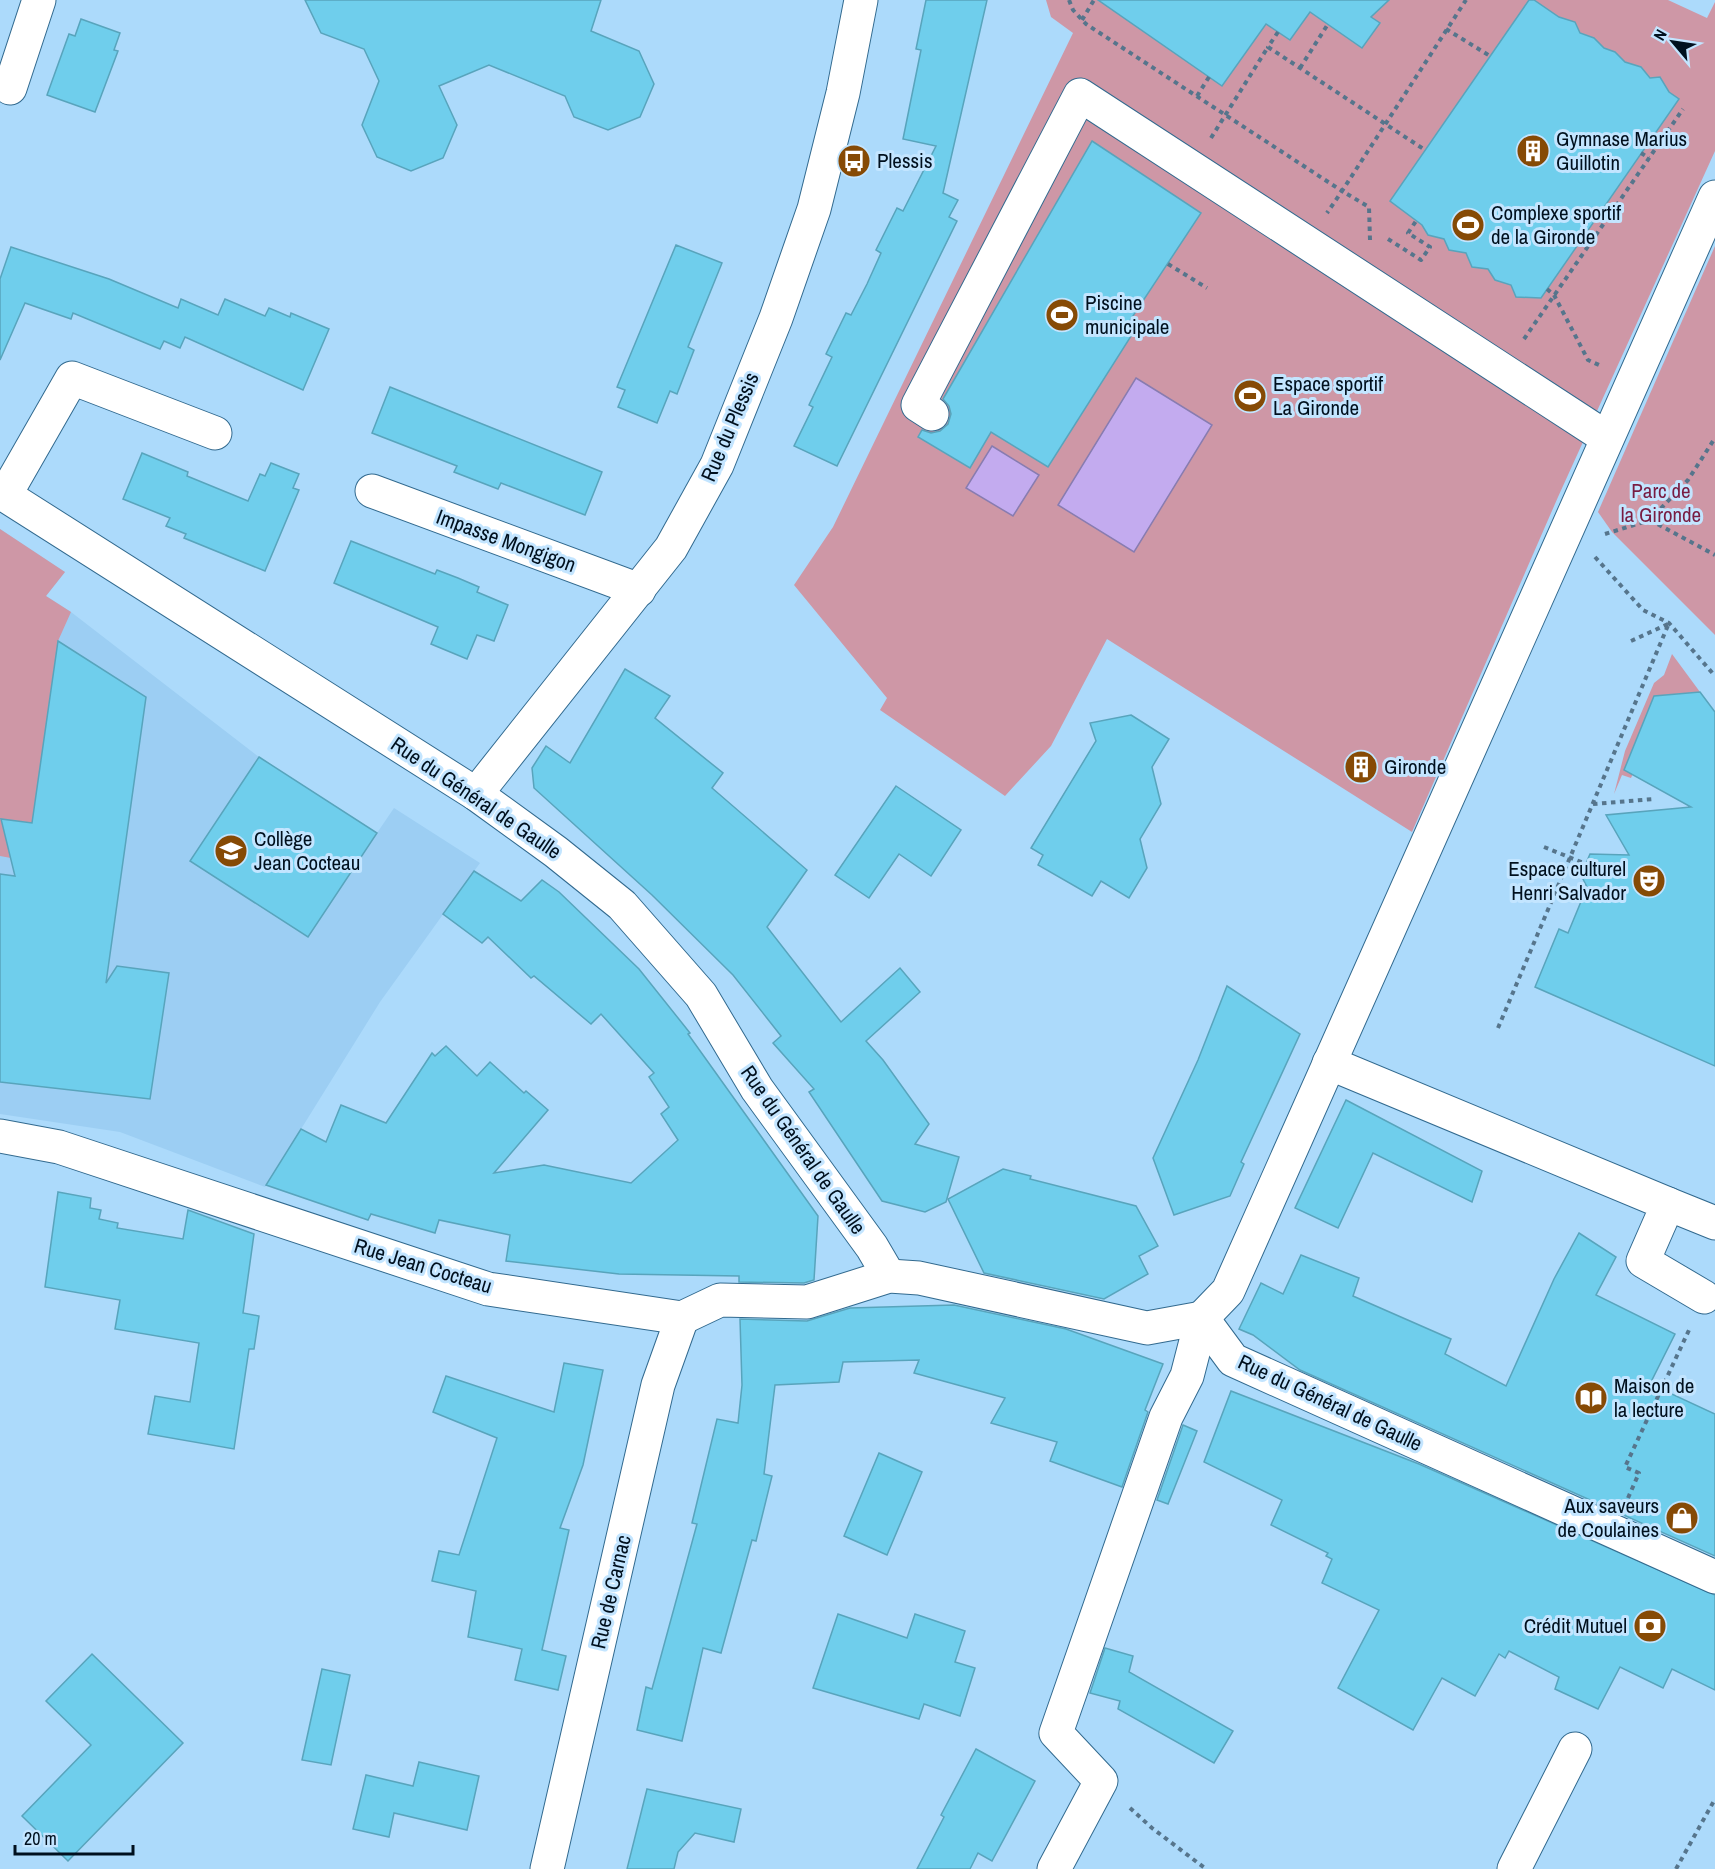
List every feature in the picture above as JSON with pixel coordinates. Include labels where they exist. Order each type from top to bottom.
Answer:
[{"type":"street","points":[[10,88],[39,0]]},
{"type":"street","name":"Rue du Plessis","points":[[476,794],[670,548],[717,465],[776,318],[814,209],[843,93],[861,0]]},
{"type":"street","points":[[932,414],[918,405],[1080,95],[1608,438]]},
{"type":"street","points":[[1054,1869],[1101,1781],[1056,1733],[1166,1417],[1187,1376],[1202,1318],[1228,1291],[1329,1063],[1574,536],[1608,438],[1715,197]]},
{"type":"street","points":[[3,493],[72,378],[215,434]]},
{"type":"street","name":"Impasse Mongigon","points":[[372,491],[639,590]]},
{"type":"street","name":"Rue du Général de Gaulle","points":[[3,493],[476,794],[556,852],[622,905],[701,995],[757,1089],[872,1247],[889,1276]]},
{"type":"street","points":[[1329,1063],[1715,1222]]},
{"type":"street","name":"Rue Jean Cocteau","points":[[0,1136],[59,1147],[488,1289],[682,1318]]},
{"type":"street","points":[[1668,1204],[1643,1261],[1704,1298]]},
{"type":"street","points":[[682,1318],[720,1300],[807,1302],[889,1276],[919,1278],[1147,1328],[1202,1318]]},
{"type":"street","name":"Rue de Carnac","points":[[547,1869],[658,1385],[682,1318]]},
{"type":"street","name":"Rue du Général de Gaulle","points":[[1202,1318],[1233,1360],[1715,1577]]},
{"type":"street","points":[[1514,1869],[1575,1749]]},
{"type":"path","points":[[1069,0],[1082,20],[1370,209],[1371,252],[1381,290]]},
{"type":"path","points":[[1082,20],[1094,0]]},
{"type":"path","points":[[1308,243],[1466,0]]},
{"type":"path","points":[[1300,68],[1328,24]]},
{"type":"path","points":[[1446,29],[1490,56]]},
{"type":"path","points":[[1192,167],[1278,32]]},
{"type":"path","points":[[1268,47],[1425,150]]},
{"type":"path","points":[[1197,96],[1209,77]]},
{"type":"path","points":[[1503,369],[1683,109]]},
{"type":"path","points":[[1641,153],[1649,158]]},
{"type":"path","points":[[1388,239],[1421,260],[1430,247],[1408,233],[1416,221]]},
{"type":"path","points":[[1168,264],[1207,288]]},
{"type":"path","points":[[1546,289],[1554,295],[1588,360],[1632,382]]},
{"type":"path","points":[[1574,536],[1650,520],[1688,480],[1715,438]]},
{"type":"path","points":[[1650,520],[1715,555]]},
{"type":"path","points":[[1574,536],[1643,610],[1669,623],[1715,676]]},
{"type":"path","points":[[1631,641],[1669,623]]},
{"type":"path","points":[[1498,1028],[1669,623]]},
{"type":"path","points":[[1593,804],[1654,799]]},
{"type":"path","points":[[1544,847],[1586,864]]},
{"type":"path","points":[[1612,1531],[1639,1473],[1625,1467],[1704,1298]]},
{"type":"path","points":[[1101,1781],[1152,1828],[1206,1869]]},
{"type":"path","points":[[1676,1869],[1715,1799]]},
{"type":"shaded area","points":[[1136,378],[1212,425],[1134,552],[1058,505]]},
{"type":"shaded area","points":[[992,446],[1039,475],[1013,516],[966,488]]},
{"type":"shaded area","name":"Collège Jean Cocteau","points":[[0,529],[65,572],[46,596],[71,612],[259,757],[377,833],[394,808],[480,863],[380,1002],[265,1187],[120,1132],[0,1114]]},
{"type":"green space","name":"Espace sportif La Gironde","points":[[1046,0],[1668,0],[1707,18],[1715,2],[1715,151],[1558,497],[1412,832],[1107,639],[1051,746],[1005,796],[880,710],[887,698],[794,585],[833,527],[1073,33],[1051,17]]},
{"type":"green space","name":"Parc de la Gironde","points":[[1715,246],[1715,635],[1612,532],[1598,512]]},
{"type":"green space","points":[[0,529],[65,572],[46,596],[71,612],[58,641],[37,792],[42,824],[2,819],[11,858],[0,856]]},
{"type":"green space","points":[[1672,654],[1700,692],[1654,696],[1646,744],[1631,778],[1622,775],[1614,794],[1625,751],[1654,683],[1664,675]]},
{"type":"building","points":[[305,0],[601,0],[591,31],[639,51],[654,84],[640,117],[608,130],[574,117],[565,96],[489,65],[439,86],[457,125],[443,158],[411,171],[377,157],[362,125],[379,81],[364,49],[321,33]]},
{"type":"building","points":[[926,0],[987,0],[943,193],[958,200],[949,217],[957,221],[837,466],[794,446],[813,407],[809,405],[832,357],[826,354],[846,313],[851,315],[867,284],[881,253],[876,250],[897,208],[903,211],[936,146],[903,139],[921,50],[916,49]]},
{"type":"building","points":[[1098,0],[1389,0],[1371,17],[1380,23],[1362,48],[1310,12],[1290,40],[1266,24],[1222,86]]},
{"type":"building","name":"Gymnase Marius Guillotin","points":[[1529,0],[1534,0],[1559,17],[1575,22],[1580,33],[1594,38],[1625,62],[1641,67],[1650,78],[1660,77],[1669,92],[1679,99],[1541,298],[1516,297],[1511,285],[1495,280],[1488,269],[1472,267],[1466,253],[1449,250],[1444,239],[1428,235],[1422,225],[1390,201]]},
{"type":"building","points":[[81,19],[120,33],[114,50],[118,51],[95,112],[47,95],[69,34],[75,36]]},
{"type":"building","name":"Piscine municipale","points":[[1092,141],[1201,213],[1125,328],[1133,333],[1048,467],[991,432],[970,468],[918,437],[922,430],[931,433],[940,431],[948,424],[951,414],[949,406],[943,399]]},
{"type":"building","points":[[676,245],[722,263],[688,347],[694,350],[677,394],[670,391],[657,423],[618,407],[625,390],[617,387]]},
{"type":"building","points":[[11,247],[109,279],[178,308],[181,299],[218,315],[225,299],[265,316],[269,308],[290,317],[291,313],[329,329],[303,390],[185,337],[180,348],[164,341],[160,349],[73,313],[71,319],[25,303],[0,360],[0,279]]},
{"type":"building","points":[[390,387],[602,472],[585,515],[501,483],[498,489],[454,472],[457,466],[372,433]]},
{"type":"building","points":[[142,453],[188,472],[187,476],[248,501],[260,474],[265,476],[271,463],[299,474],[293,488],[299,490],[265,571],[184,538],[186,534],[166,526],[170,518],[123,499]]},
{"type":"building","points":[[351,541],[435,574],[437,570],[458,578],[479,587],[477,592],[508,605],[494,641],[477,635],[467,659],[431,644],[438,627],[334,583]]},
{"type":"building","points":[[58,641],[146,697],[106,983],[117,966],[169,973],[150,1099],[0,1082],[0,874],[15,876],[1,819],[32,823]]},
{"type":"building","points":[[625,669],[670,696],[655,718],[723,773],[712,788],[807,870],[767,927],[841,1022],[900,968],[920,992],[866,1041],[883,1060],[929,1124],[915,1144],[959,1157],[946,1202],[925,1212],[882,1201],[809,1092],[814,1089],[773,1043],[781,1036],[733,975],[652,895],[534,788],[532,768],[546,746],[570,763]]},
{"type":"building","name":"Espace culturel Henri Salvador","points":[[1700,692],[1715,712],[1715,1066],[1535,987],[1559,929],[1568,933],[1587,887],[1581,875],[1590,854],[1629,855],[1606,815],[1691,807],[1624,770],[1654,696]]},
{"type":"building","points":[[1131,715],[1169,739],[1152,767],[1161,804],[1140,839],[1147,868],[1129,898],[1101,881],[1092,896],[1038,865],[1043,855],[1031,848],[1096,741],[1090,723]]},
{"type":"building","points":[[259,757],[377,833],[308,937],[190,861]]},
{"type":"building","points":[[896,786],[961,830],[931,876],[899,854],[869,898],[835,875]]},
{"type":"building","points":[[474,871],[521,901],[542,880],[559,892],[639,969],[690,1033],[688,1034],[818,1216],[814,1280],[804,1283],[739,1282],[739,1276],[619,1274],[506,1261],[510,1235],[439,1220],[435,1233],[371,1214],[368,1220],[266,1185],[301,1129],[326,1142],[341,1105],[386,1123],[432,1053],[435,1056],[446,1046],[477,1076],[490,1062],[524,1093],[526,1091],[548,1110],[494,1173],[544,1165],[631,1183],[678,1140],[661,1114],[669,1107],[649,1077],[654,1073],[601,1014],[591,1024],[534,976],[531,978],[488,937],[482,943],[443,914]]},
{"type":"building","points":[[1227,986],[1300,1034],[1241,1162],[1244,1164],[1230,1196],[1174,1215],[1153,1158],[1198,1060]]},
{"type":"building","points":[[1346,1100],[1482,1171],[1472,1202],[1373,1153],[1338,1228],[1295,1208]]},
{"type":"building","points":[[1003,1169],[1031,1176],[1030,1179],[1136,1206],[1158,1246],[1139,1256],[1148,1274],[1104,1299],[984,1273],[948,1199]]},
{"type":"building","points":[[58,1192],[91,1198],[90,1208],[101,1210],[99,1219],[118,1223],[117,1228],[183,1239],[188,1210],[254,1234],[243,1313],[259,1316],[254,1349],[249,1349],[234,1449],[148,1434],[155,1396],[190,1402],[199,1343],[115,1329],[120,1300],[45,1287]]},
{"type":"building","points":[[1579,1233],[1616,1257],[1596,1295],[1675,1334],[1650,1384],[1715,1414],[1715,1556],[1300,1370],[1253,1335],[1239,1329],[1261,1283],[1283,1294],[1301,1255],[1359,1278],[1353,1296],[1451,1339],[1445,1354],[1506,1386],[1554,1279]]},
{"type":"building","points":[[954,1305],[1066,1329],[1163,1364],[1145,1410],[1148,1412],[1122,1487],[1050,1461],[1057,1442],[991,1423],[1005,1398],[914,1373],[919,1360],[843,1362],[839,1382],[775,1385],[764,1474],[772,1476],[756,1541],[752,1540],[721,1653],[703,1648],[682,1741],[637,1730],[646,1687],[652,1689],[697,1524],[692,1523],[717,1419],[738,1423],[742,1385],[740,1319],[807,1321],[850,1308]]},
{"type":"building","points":[[564,1363],[603,1370],[583,1465],[560,1528],[569,1530],[542,1650],[566,1656],[558,1690],[515,1680],[522,1649],[468,1637],[476,1591],[432,1581],[439,1551],[459,1555],[497,1438],[433,1412],[446,1376],[554,1412]]},
{"type":"building","points":[[1231,1391],[1419,1464],[1715,1595],[1715,1690],[1672,1669],[1663,1688],[1620,1667],[1598,1709],[1555,1689],[1559,1677],[1509,1651],[1505,1658],[1499,1654],[1475,1696],[1442,1678],[1413,1730],[1338,1688],[1379,1610],[1322,1583],[1332,1559],[1326,1556],[1328,1553],[1271,1525],[1282,1500],[1204,1462]]},
{"type":"building","points":[[1183,1425],[1197,1431],[1168,1504],[1157,1500]]},
{"type":"building","points":[[879,1453],[922,1472],[887,1555],[844,1536]]},
{"type":"building","points":[[838,1614],[907,1638],[915,1614],[965,1631],[955,1662],[975,1668],[960,1716],[924,1704],[919,1719],[813,1688]]},
{"type":"building","points":[[1105,1648],[1133,1656],[1129,1672],[1233,1731],[1214,1763],[1118,1709],[1120,1701],[1090,1693]]},
{"type":"building","points":[[92,1654],[183,1743],[68,1861],[22,1816],[91,1745],[46,1701]]},
{"type":"building","points":[[322,1669],[350,1675],[331,1765],[302,1760]]},
{"type":"building","points":[[976,1749],[1035,1781],[992,1861],[978,1853],[970,1869],[917,1869],[944,1817],[941,1815]]},
{"type":"building","points":[[419,1762],[479,1776],[467,1830],[394,1813],[389,1837],[353,1829],[366,1775],[413,1786]]},
{"type":"building","points":[[647,1789],[741,1809],[734,1842],[695,1833],[678,1852],[674,1869],[627,1869]]},
{"type":"place","name":"Gymnase Marius Guillotin","points":[[1533,151]]},
{"type":"place","name":"Plessis","points":[[854,161]]},
{"type":"place","name":"Complexe sportif de la Gironde","points":[[1468,225]]},
{"type":"place","name":"Piscine municipale","points":[[1062,315]]},
{"type":"place","name":"Espace sportif La Gironde","points":[[1250,396]]},
{"type":"place","name":"Gironde","points":[[1361,767]]},
{"type":"place","name":"Collège Jean Cocteau","points":[[231,851]]},
{"type":"place","name":"Espace culturel Henri Salvador","points":[[1649,881]]},
{"type":"place","name":"Maison de la lecture","points":[[1591,1398]]},
{"type":"place","name":"Aux saveurs de Coulaines","points":[[1682,1518]]},
{"type":"place","name":"Crédit Mutuel","points":[[1650,1626]]}]
